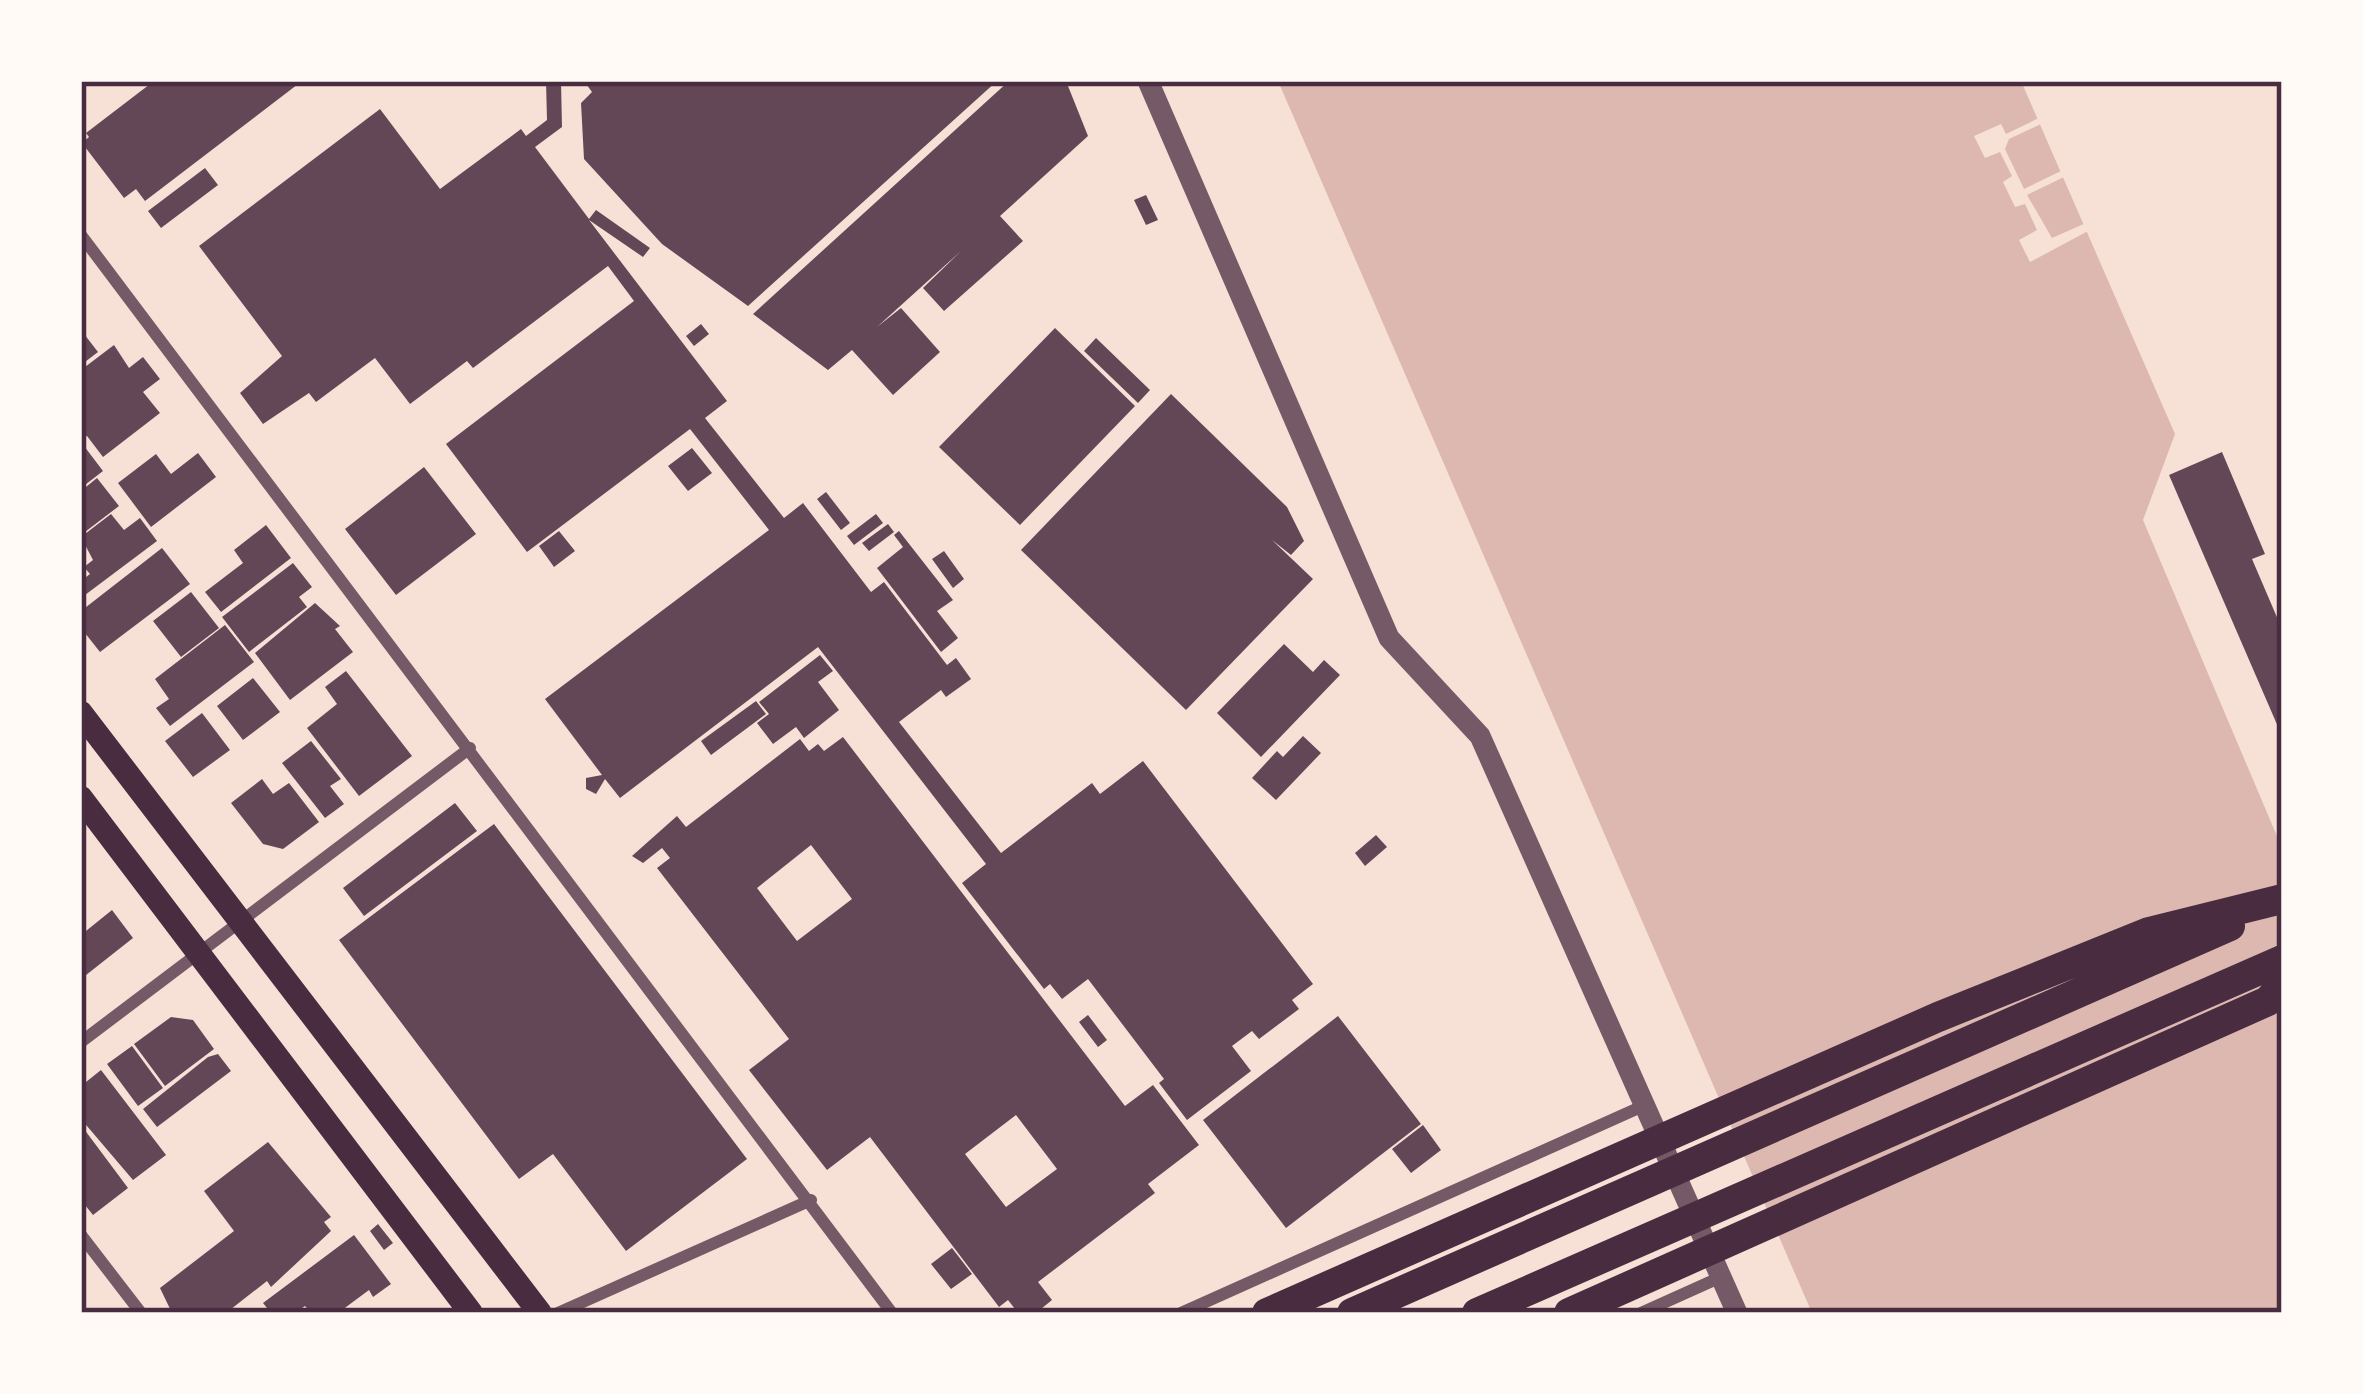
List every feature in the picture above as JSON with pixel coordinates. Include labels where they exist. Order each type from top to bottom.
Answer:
[{"type":"main road","points":[[81,713],[540,1313]]},
{"type":"main road","points":[[81,798],[471,1313]]},
{"type":"main road","points":[[1267,1313],[2107,949],[2149,932],[2282,901]]},
{"type":"main road","points":[[1352,1313],[2282,901]]},
{"type":"main road","points":[[1478,1313],[2282,960]]},
{"type":"main road","points":[[1569,1313],[2268,1001],[2282,985]]},
{"type":"street","points":[[1148,81],[1389,638],[1480,736],[1738,1313]]},
{"type":"street","points":[[81,235],[812,1200],[892,1313]]},
{"type":"street","points":[[81,1042],[470,748]]},
{"type":"street","points":[[1181,1313],[1642,1106]]},
{"type":"street","points":[[558,1313],[812,1200]]},
{"type":"street","points":[[81,1235],[141,1313]]},
{"type":"street","points":[[1641,1313],[1721,1277]]},
{"type":"shaded area","points":[[1278,81],[2021,81],[2175,434],[2143,520],[2282,848],[2282,1313],[1812,1313]]},
{"type":"pier","points":[[2041,117],[2043,123],[2009,139],[2005,149],[2024,189],[2061,171],[2064,177],[2027,195],[2052,238],[2086,223],[2090,230],[2030,262],[2019,240],[2037,230],[2025,204],[2015,207],[2003,182],[2012,176],[2000,152],[1985,158],[1974,136],[2001,124],[2006,134]]},
{"type":"building","points":[[154,81],[302,81],[145,201],[136,189],[124,198],[82,143],[89,137],[86,133]]},
{"type":"building","points":[[546,81],[561,81],[562,127],[535,147],[589,219],[596,210],[650,248],[643,257],[589,220],[727,401],[705,418],[784,518],[803,503],[871,592],[884,582],[947,665],[956,658],[971,679],[946,697],[941,690],[899,722],[1001,853],[1092,783],[1100,794],[1143,761],[1313,984],[1292,1000],[1299,1009],[1259,1039],[1252,1031],[1232,1046],[1251,1071],[1187,1120],[1159,1083],[1164,1079],[1088,979],[1062,999],[1050,984],[1044,989],[962,883],[986,864],[818,647],[620,798],[605,779],[596,794],[586,789],[586,778],[602,775],[545,699],[769,530],[690,429],[527,552],[446,444],[634,301],[608,266],[473,368],[467,361],[410,404],[375,358],[316,402],[309,393],[263,424],[240,393],[282,356],[199,246],[380,109],[440,189],[521,129],[526,136],[547,120]]},
{"type":"building","points":[[584,81],[997,81],[748,306],[662,244],[584,159],[581,103],[592,92]]},
{"type":"building","points":[[1009,81],[1066,81],[1088,136],[1000,216],[1023,241],[944,311],[923,288],[961,251],[877,327],[901,308],[940,352],[893,395],[852,350],[828,370],[753,314]]},
{"type":"building","points":[[205,168],[218,185],[161,228],[148,211]]},
{"type":"building","points":[[1146,195],[1158,220],[1146,225],[1134,200]]},
{"type":"building","points":[[701,324],[709,334],[694,346],[686,336]]},
{"type":"building","points":[[1055,328],[1135,406],[1020,525],[939,447]]},
{"type":"building","points":[[81,330],[98,352],[81,365]]},
{"type":"building","points":[[1096,338],[1150,390],[1138,403],[1084,351]]},
{"type":"building","points":[[114,345],[129,368],[143,357],[160,379],[143,392],[160,413],[103,457],[87,436],[81,436],[81,370]]},
{"type":"building","points":[[1171,394],[1287,507],[1304,541],[1291,555],[1272,540],[1313,579],[1186,710],[1021,550]]},
{"type":"building","points":[[81,442],[103,471],[81,488]]},
{"type":"building","points":[[692,448],[712,473],[688,491],[668,466]]},
{"type":"building","points":[[2222,452],[2265,554],[2252,559],[2282,629],[2282,736],[2169,475]]},
{"type":"building","points":[[198,453],[216,477],[151,527],[118,483],[156,454],[171,474]]},
{"type":"building","points":[[424,467],[476,534],[396,595],[345,529]]},
{"type":"building","points":[[97,478],[119,506],[81,535],[81,491]]},
{"type":"building","points":[[826,492],[850,523],[841,530],[817,499]]},
{"type":"building","points":[[111,514],[124,530],[140,518],[157,541],[81,598],[81,581],[90,574],[84,567],[93,560],[81,537]]},
{"type":"building","points":[[876,514],[883,523],[854,545],[847,536]]},
{"type":"building","points":[[888,524],[894,532],[869,551],[862,543]]},
{"type":"building","points":[[266,525],[291,558],[221,612],[205,592],[243,563],[234,550]]},
{"type":"building","points":[[559,531],[575,551],[554,567],[539,546]]},
{"type":"building","points":[[899,531],[953,600],[937,611],[958,638],[941,652],[877,568],[903,547],[894,535]]},
{"type":"building","points":[[162,548],[190,584],[100,652],[81,628],[81,611]]},
{"type":"building","points":[[944,551],[964,579],[953,588],[932,559]]},
{"type":"building","points":[[293,563],[312,587],[299,597],[307,607],[249,652],[222,617]]},
{"type":"building","points":[[191,592],[219,628],[181,657],[153,621]]},
{"type":"building","points":[[315,603],[340,626],[335,629],[353,652],[290,700],[255,653]]},
{"type":"building","points":[[225,625],[254,662],[170,726],[156,708],[169,699],[155,679]]},
{"type":"building","points":[[1284,644],[1313,672],[1324,660],[1340,675],[1261,757],[1217,713]]},
{"type":"building","points":[[820,655],[833,671],[818,682],[839,710],[804,738],[796,727],[773,744],[757,723],[769,714],[759,702]]},
{"type":"building","points":[[346,671],[412,756],[359,796],[307,728],[337,704],[325,687]]},
{"type":"building","points":[[253,678],[280,712],[243,740],[217,706]]},
{"type":"building","points":[[756,701],[766,714],[711,755],[701,741]]},
{"type":"building","points":[[202,713],[230,750],[193,777],[165,741]]},
{"type":"building","points":[[1303,736],[1321,753],[1276,800],[1252,778],[1277,751],[1283,757]]},
{"type":"building","points":[[843,737],[1125,1106],[1153,1085],[1199,1145],[1148,1184],[1155,1193],[1038,1282],[1052,1300],[1036,1313],[1010,1313],[1015,1309],[1008,1300],[999,1307],[870,1137],[827,1170],[749,1070],[789,1039],[657,868],[670,858],[662,848],[643,863],[632,856],[677,816],[686,827],[800,739],[809,751],[818,744],[824,751]],"holes":[[[811,845],[852,899],[797,941],[757,888]],[[1016,1115],[1057,1169],[1006,1207],[965,1154]]]},
{"type":"building","points":[[311,741],[341,779],[330,786],[344,804],[325,818],[282,763]]},
{"type":"building","points":[[262,779],[273,794],[289,783],[319,822],[283,849],[263,844],[231,803]]},
{"type":"building","points":[[455,803],[477,831],[364,916],[343,888]]},
{"type":"building","points":[[494,824],[747,1159],[626,1251],[553,1154],[519,1179],[339,940]]},
{"type":"building","points":[[1376,835],[1387,847],[1365,866],[1355,853]]},
{"type":"building","points":[[112,910],[133,938],[81,979],[81,935]]},
{"type":"building","points":[[1088,1015],[1107,1040],[1098,1047],[1079,1022]]},
{"type":"building","points":[[1338,1016],[1421,1124],[1286,1228],[1203,1120]]},
{"type":"building","points":[[171,1017],[193,1020],[214,1049],[165,1086],[134,1044]]},
{"type":"building","points":[[132,1046],[163,1088],[138,1106],[107,1064]]},
{"type":"building","points":[[218,1054],[231,1071],[157,1127],[143,1109]]},
{"type":"building","points":[[101,1070],[166,1155],[133,1180],[81,1119],[81,1086]]},
{"type":"building","points":[[81,1125],[128,1188],[93,1215],[81,1200]]},
{"type":"building","points":[[1423,1125],[1441,1150],[1411,1173],[1392,1149]]},
{"type":"building","points":[[268,1142],[331,1217],[324,1222],[331,1231],[271,1287],[267,1281],[226,1313],[172,1313],[160,1288],[234,1231],[204,1191]]},
{"type":"building","points":[[378,1224],[393,1243],[384,1250],[370,1231]]},
{"type":"building","points":[[354,1235],[391,1284],[373,1297],[369,1290],[338,1313],[311,1313],[305,1306],[295,1313],[271,1313],[263,1303]]},
{"type":"building","points":[[952,1248],[972,1274],[951,1289],[931,1264]]}]
